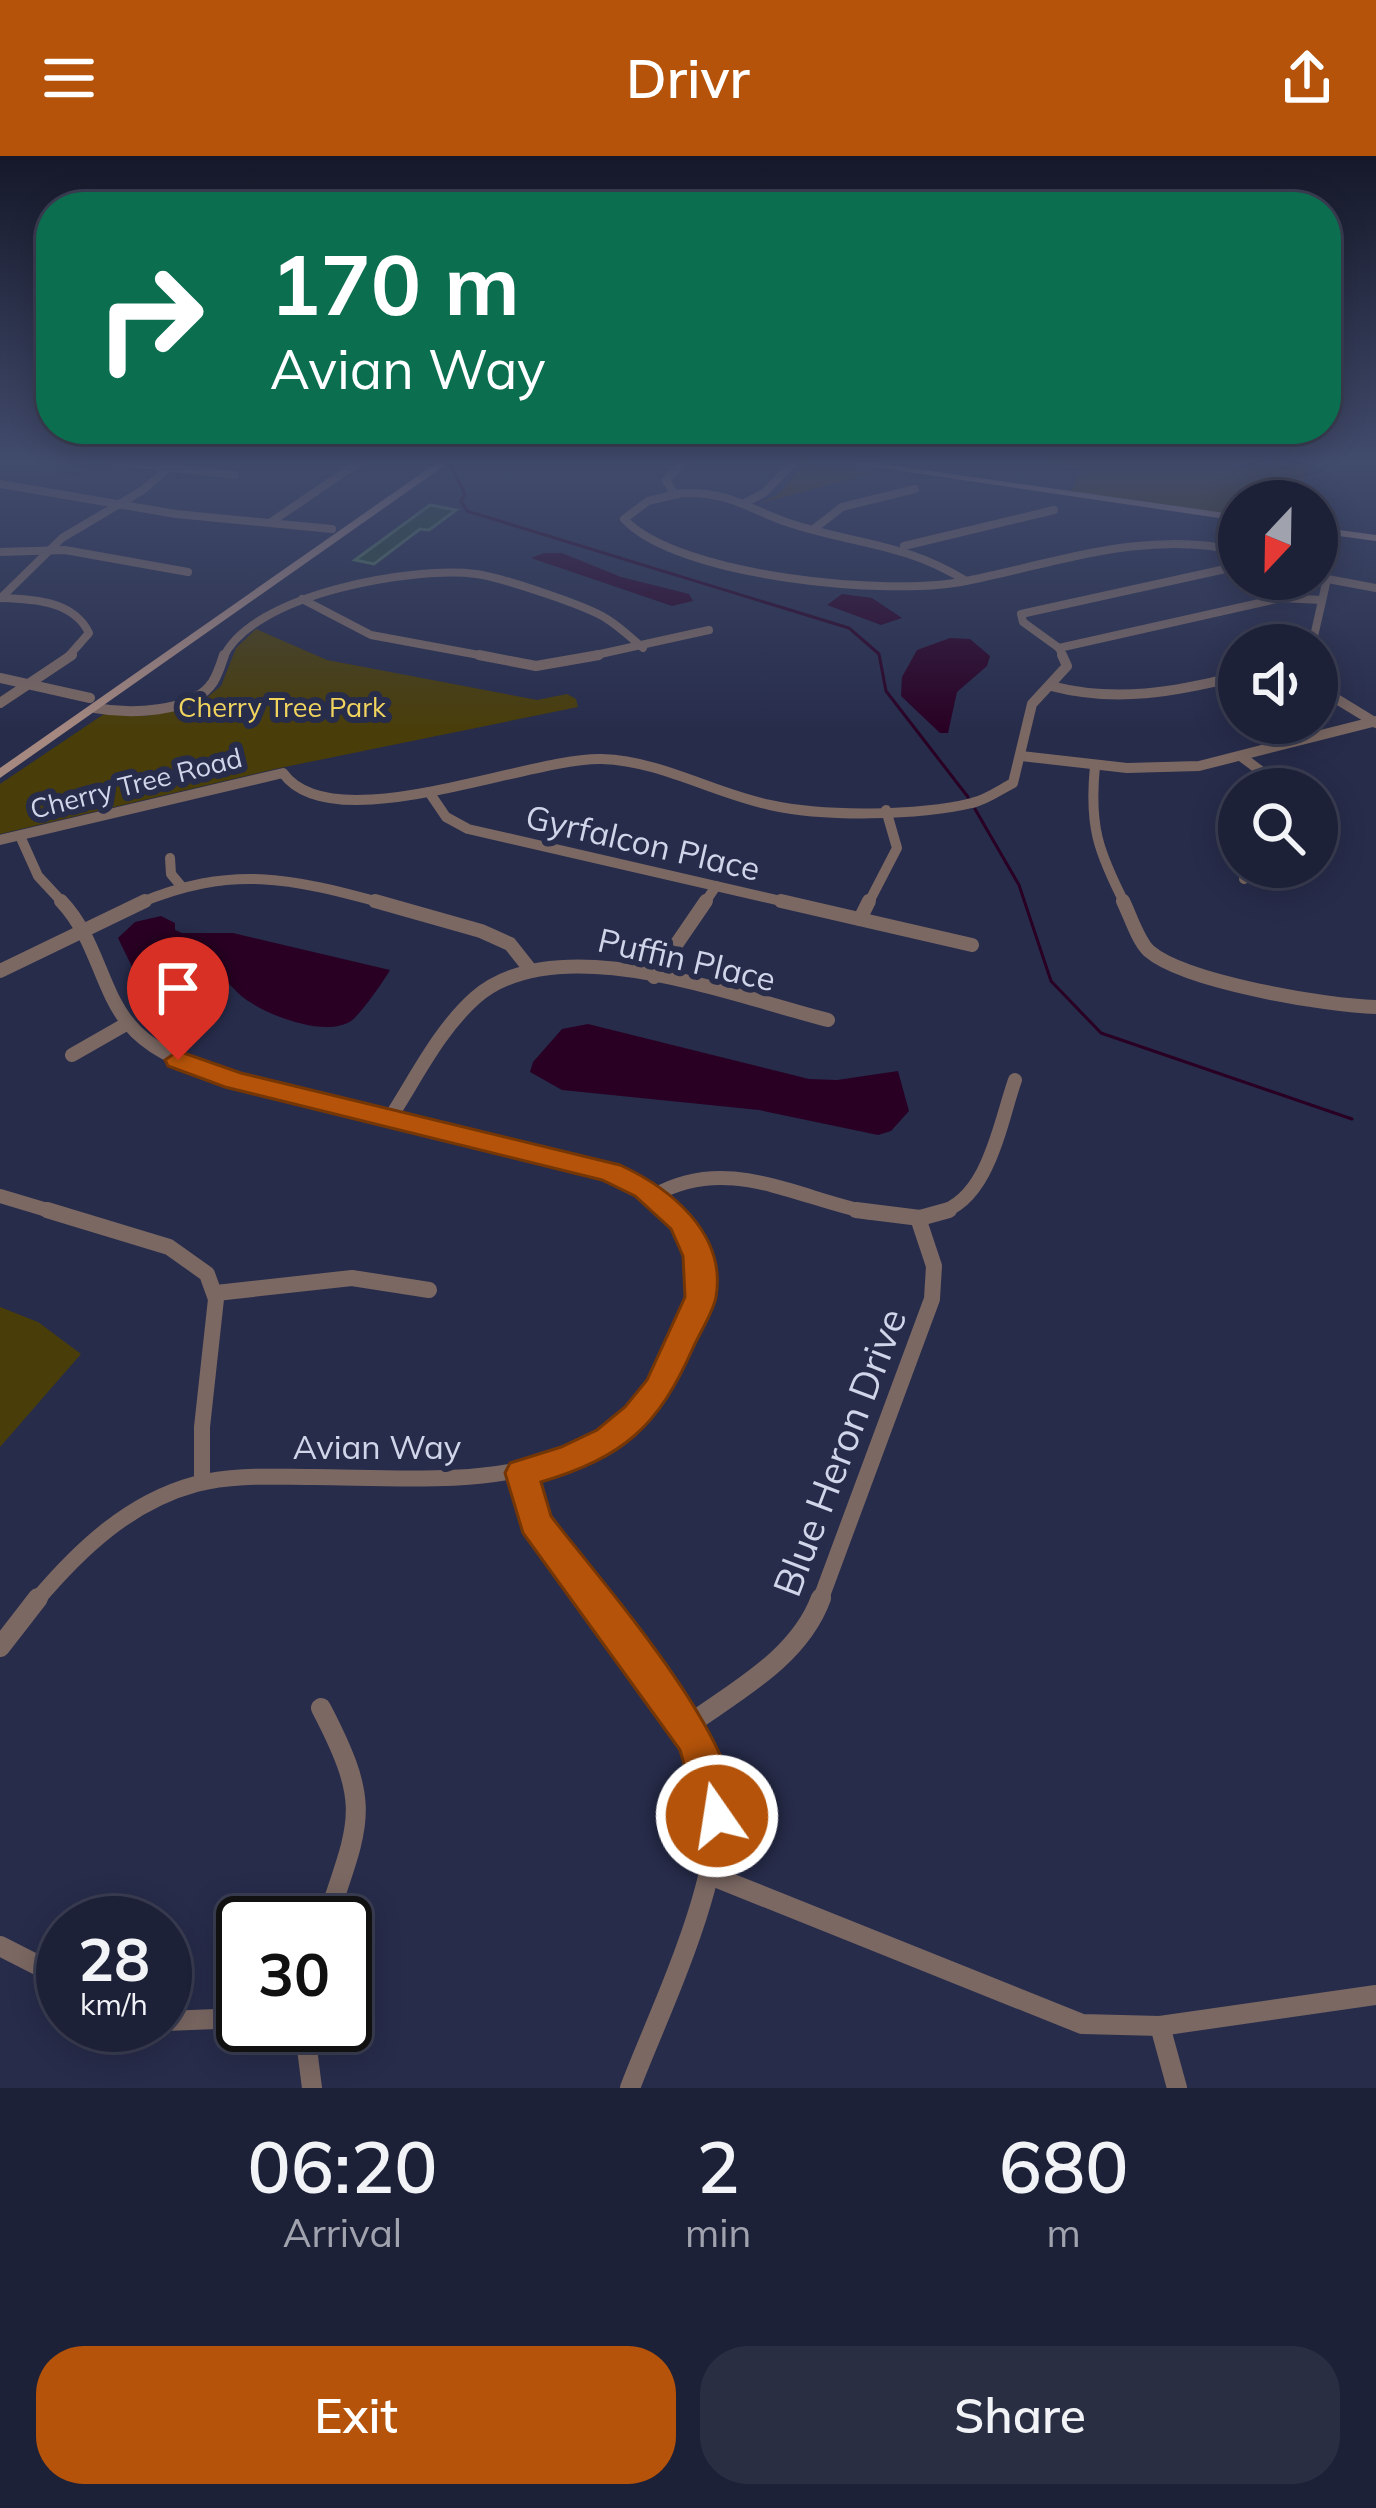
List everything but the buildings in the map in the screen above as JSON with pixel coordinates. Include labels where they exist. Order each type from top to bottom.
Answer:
[{"type":"main road","points":[[0,774],[303,551]]},
{"type":"main road","points":[[0,760],[93,703],[310,551]]},
{"type":"street","points":[[0,598],[48,551]]},
{"type":"street","points":[[63,551],[188,572]]},
{"type":"street","points":[[685,551],[823,582],[893,588],[967,582],[1119,551]]},
{"type":"street","points":[[916,551],[967,582]]},
{"type":"street","points":[[429,792],[561,762],[613,759],[799,811],[952,806],[992,798],[1013,782],[1032,704],[1067,666],[1059,648],[1019,616],[1218,571]]},
{"type":"street","points":[[0,682],[138,711],[172,707],[211,686],[225,651],[242,632],[302,599],[422,572],[469,572],[613,619],[643,648]]},
{"type":"street","points":[[1338,581],[1376,588]]},
{"type":"street","points":[[0,598],[64,608],[87,624],[88,636],[80,649],[0,703]]},
{"type":"street","points":[[302,599],[362,633],[522,664],[558,665],[709,630]]},
{"type":"street","points":[[1059,648],[1272,600]]},
{"type":"street","points":[[1317,624],[1322,600]]},
{"type":"street","points":[[1051,686],[1099,698],[1139,699],[1218,681]]},
{"type":"street","points":[[1338,700],[1375,722]]},
{"type":"street","points":[[1021,756],[1095,766],[1180,768],[1375,722]]},
{"type":"street","points":[[1242,757],[1257,768]]},
{"type":"street","points":[[1095,766],[1090,813],[1099,854],[1148,950],[1193,972],[1334,1006],[1375,1009]]},
{"type":"street","name":"Cherry Tree Road","points":[[0,840],[283,773],[293,787],[342,799],[395,799],[429,792]]},
{"type":"street","name":"Gyrfalcon Place","points":[[429,792],[446,817],[459,826],[972,945]]},
{"type":"street","points":[[860,919],[897,848],[886,810]]},
{"type":"street","name":"Avian Way","points":[[0,1647],[88,1542],[133,1510],[202,1482],[249,1477],[522,1473],[586,1452],[628,1424],[659,1388],[700,1297],[698,1256],[682,1222],[655,1195],[610,1172],[202,1071],[164,1053],[128,1022],[86,931],[38,876],[20,836]]},
{"type":"street","points":[[170,858],[171,874],[182,887]]},
{"type":"street","points":[[0,971],[182,887],[243,876],[279,880],[481,931],[510,944],[529,968]]},
{"type":"street","points":[[654,976],[716,886]]},
{"type":"street","name":"Puffin Place","points":[[390,1118],[469,1000],[487,985],[529,968],[582,962],[828,1020]]},
{"type":"street","points":[[72,1055],[128,1022]]},
{"type":"street","points":[[655,1195],[695,1177],[736,1176],[874,1214],[918,1218],[946,1210],[968,1195],[1015,1080]]},
{"type":"street","points":[[0,1196],[177,1250],[202,1268],[216,1293],[201,1440],[202,1482]]},
{"type":"street","name":"Blue Heron Drive","points":[[687,1726],[783,1656],[814,1615],[932,1299],[934,1266],[918,1218]]},
{"type":"street","points":[[216,1293],[264,1284],[374,1280],[408,1281],[429,1290]]},
{"type":"street","points":[[522,1473],[529,1506],[546,1538],[687,1726],[709,1769],[715,1798],[717,1832],[710,1875],[630,2088]]},
{"type":"street","points":[[321,1708],[349,1766],[357,1801],[352,1840],[334,1896]]},
{"type":"street","points":[[710,1875],[1060,2018],[1104,2027],[1160,2026],[1376,1995]]},
{"type":"street","points":[[0,1946],[36,1964]]},
{"type":"street","points":[[1160,2026],[1177,2088]]},
{"type":"street","points":[[307,2052],[312,2088]]},
{"type":"green space","name":"Cherry Tree Park","points":[[256,629],[327,660],[537,700],[567,694],[576,699],[578,707],[275,769],[0,834],[0,784],[104,714],[146,716],[205,699],[221,686],[236,648]]},
{"type":"green space","points":[[0,1307],[38,1322],[81,1354],[0,1447]]},
{"type":"shaded area","points":[[562,553],[621,577],[689,594],[693,601],[672,606],[531,558]]},
{"type":"shaded area","points":[[842,594],[872,598],[902,618],[881,625],[827,605]]},
{"type":"shaded area","points":[[950,638],[970,639],[990,656],[987,666],[957,692],[948,733],[940,733],[901,696],[902,677],[917,650]]},
{"type":"shaded area","points":[[161,916],[182,933],[233,933],[390,970],[351,1021],[312,1026],[254,1005],[208,969],[153,976],[135,973],[118,938],[135,922]]},
{"type":"shaded area","points":[[588,1024],[809,1079],[898,1071],[909,1111],[891,1131],[878,1135],[759,1110],[562,1090],[530,1072],[562,1029]]},
{"type":"waterway","points":[[598,551],[849,628],[879,654],[886,691],[968,797]]},
{"type":"waterway","points":[[975,809],[1019,885],[1051,981],[1101,1033],[1352,1119]]},
{"type":"route","points":[[178,1060],[234,1081],[610,1172],[645,1189],[682,1222],[698,1256],[700,1297],[659,1388],[609,1440],[570,1459],[522,1473],[529,1506],[546,1538],[694,1737],[709,1769],[717,1816]]}]
